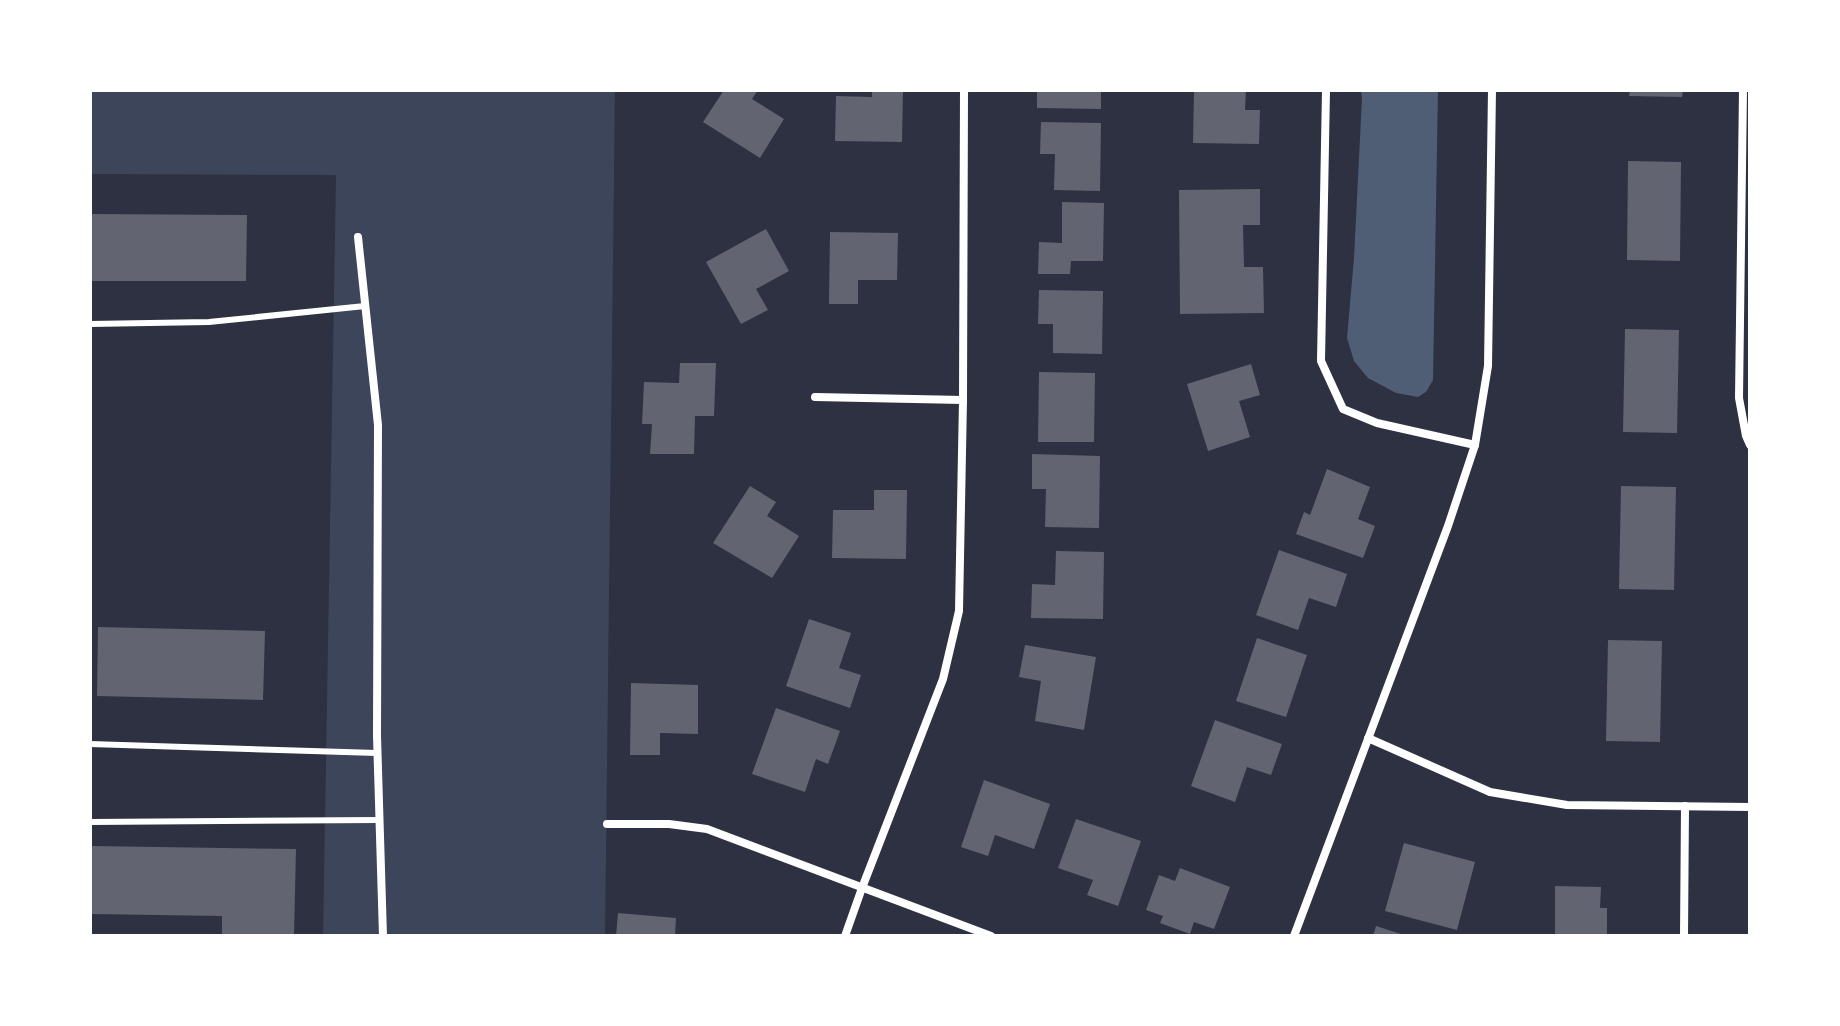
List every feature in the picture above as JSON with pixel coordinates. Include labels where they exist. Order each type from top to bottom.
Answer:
[{"type":"street","points":[[845,936],[943,679],[959,611],[964,90]]},
{"type":"street","points":[[1326,90],[1321,361],[1343,409],[1377,423],[1475,445]]},
{"type":"street","points":[[1294,936],[1454,512],[1475,445],[1488,366],[1492,90]]},
{"type":"street","points":[[1743,90],[1739,398],[1750,445]]},
{"type":"street","points":[[358,237],[378,425],[377,753],[383,936]]},
{"type":"street","points":[[815,397],[963,400]]},
{"type":"street","points":[[1368,738],[1490,792],[1567,805],[1750,807]]},
{"type":"street","points":[[1684,936],[1685,806]]},
{"type":"street","points":[[607,824],[669,824],[707,829],[991,936]]},
{"type":"lane","points":[[90,324],[209,322],[365,306]]},
{"type":"lane","points":[[90,744],[377,753]]},
{"type":"lane","points":[[90,822],[379,820]]},
{"type":"shaded area","points":[[90,90],[615,90],[605,936],[323,936],[336,175],[90,174]]},
{"type":"shaded area","points":[[1361,90],[1438,90],[1433,380],[1426,392],[1418,397],[1396,393],[1368,378],[1354,361],[1347,338],[1354,258]]},
{"type":"building","points":[[724,90],[758,90],[752,99],[784,119],[760,158],[703,122]]},
{"type":"building","points":[[872,90],[903,90],[902,142],[835,141],[836,96],[872,97]]},
{"type":"building","points":[[1037,90],[1101,90],[1101,109],[1037,108]]},
{"type":"building","points":[[1194,90],[1246,90],[1245,110],[1260,110],[1259,144],[1193,143]]},
{"type":"building","points":[[1630,90],[1683,90],[1682,97],[1629,96]]},
{"type":"building","points":[[1041,122],[1101,123],[1100,191],[1054,190],[1055,154],[1040,154]]},
{"type":"building","points":[[1628,161],[1681,162],[1680,261],[1627,260]]},
{"type":"building","points":[[1260,189],[1260,225],[1243,225],[1244,267],[1263,267],[1264,313],[1180,314],[1179,190]]},
{"type":"building","points":[[1062,202],[1104,203],[1103,261],[1071,261],[1070,274],[1038,274],[1039,242],[1062,243]]},
{"type":"building","points":[[90,214],[247,215],[246,281],[90,281]]},
{"type":"building","points":[[766,229],[789,271],[756,289],[768,310],[741,324],[706,262]]},
{"type":"building","points":[[830,232],[898,233],[897,280],[858,280],[858,304],[829,304]]},
{"type":"building","points":[[1039,290],[1103,291],[1102,354],[1053,353],[1053,324],[1038,324]]},
{"type":"building","points":[[1625,329],[1679,330],[1677,433],[1623,432]]},
{"type":"building","points":[[680,363],[716,363],[714,416],[695,416],[694,454],[650,454],[652,424],[642,424],[644,382],[679,383]]},
{"type":"building","points":[[1251,364],[1260,395],[1239,401],[1250,437],[1208,451],[1187,384]]},
{"type":"building","points":[[1039,372],[1095,373],[1094,442],[1038,442]]},
{"type":"building","points":[[1032,454],[1100,456],[1099,528],[1045,527],[1046,489],[1032,489]]},
{"type":"building","points":[[1327,469],[1370,487],[1358,519],[1375,526],[1363,558],[1296,534],[1304,512],[1310,515]]},
{"type":"building","points":[[750,486],[776,502],[767,516],[799,536],[772,578],[713,543]]},
{"type":"building","points":[[1621,486],[1676,487],[1674,590],[1619,589]]},
{"type":"building","points":[[874,490],[907,490],[906,559],[832,558],[833,510],[874,510]]},
{"type":"building","points":[[1279,550],[1347,574],[1336,607],[1309,598],[1298,630],[1256,615]]},
{"type":"building","points":[[1056,551],[1104,552],[1103,619],[1031,618],[1032,584],[1055,585]]},
{"type":"building","points":[[809,619],[851,633],[839,668],[861,675],[850,708],[786,686]]},
{"type":"building","points":[[98,627],[265,631],[263,700],[97,696]]},
{"type":"building","points":[[1257,638],[1307,655],[1286,717],[1236,701]]},
{"type":"building","points":[[1608,640],[1662,641],[1660,742],[1606,741]]},
{"type":"building","points":[[1025,645],[1096,657],[1084,730],[1035,721],[1041,681],[1019,677]]},
{"type":"building","points":[[631,683],[698,685],[698,734],[660,733],[660,755],[630,755]]},
{"type":"building","points":[[776,708],[840,731],[828,764],[816,759],[805,792],[752,774]]},
{"type":"building","points":[[1215,720],[1282,744],[1271,775],[1247,767],[1235,802],[1191,786]]},
{"type":"building","points":[[984,780],[1050,804],[1034,849],[995,835],[988,856],[961,847]]},
{"type":"building","points":[[1076,819],[1141,841],[1118,906],[1087,895],[1093,880],[1058,868]]},
{"type":"building","points":[[1404,843],[1475,862],[1457,930],[1385,911]]},
{"type":"building","points":[[92,846],[296,849],[294,936],[222,936],[222,916],[91,914]]},
{"type":"building","points":[[1180,868],[1230,887],[1214,929],[1194,922],[1190,934],[1160,923],[1163,916],[1146,910],[1159,875],[1175,881]]},
{"type":"building","points":[[1555,886],[1601,887],[1600,908],[1607,908],[1607,936],[1555,936]]},
{"type":"building","points":[[618,913],[676,918],[675,936],[616,936]]},
{"type":"building","points":[[1376,926],[1404,935],[1404,936],[1373,936]]}]
